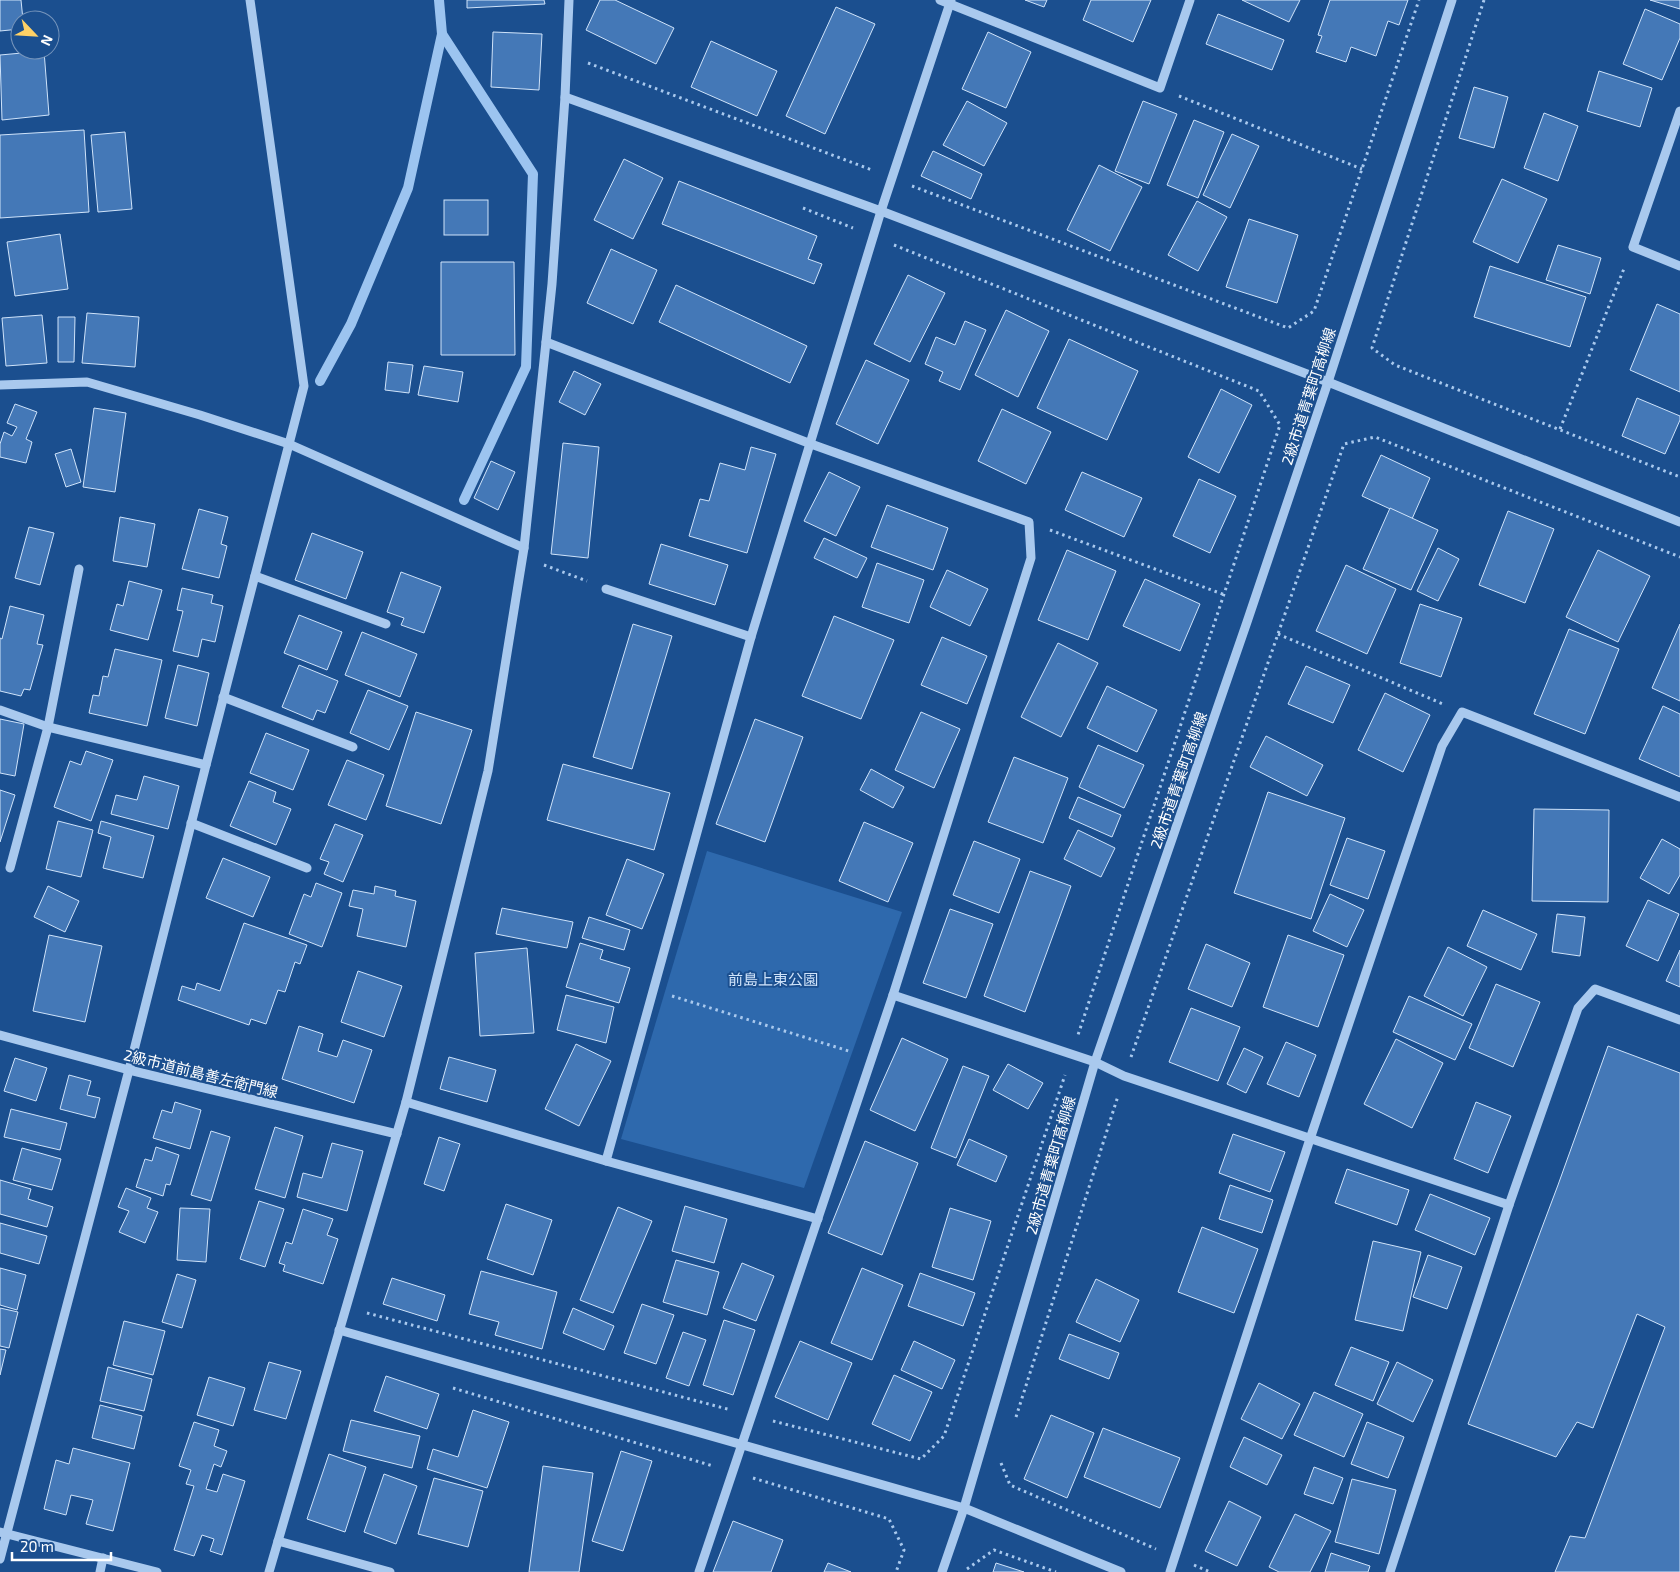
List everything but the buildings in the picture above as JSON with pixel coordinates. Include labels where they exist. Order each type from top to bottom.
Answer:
[{"type":"street","points":[[0,1559],[3,1533],[129,1070],[304,386],[250,0]]},
{"type":"street","points":[[270,1572],[406,1102],[488,771],[524,548],[546,342],[565,97],[569,0]]},
{"type":"street","points":[[940,0],[950,2],[1160,88],[1190,0]]},
{"type":"street","name":"2級市道青葉町高柳線","points":[[942,1572],[964,1508],[1095,1062],[1328,382],[1452,0]]},
{"type":"street","points":[[606,1161],[751,637],[881,211],[950,2]]},
{"type":"street","points":[[565,97],[881,211],[1328,382],[1680,522]]},
{"type":"street","points":[[1680,110],[1633,247],[1680,266]]},
{"type":"street","points":[[546,342],[811,444],[1028,522],[1031,558],[894,995],[699,1572]]},
{"type":"street","points":[[0,385],[87,382],[200,415],[289,444],[524,548]]},
{"type":"street","points":[[10,868],[48,727],[79,569]]},
{"type":"street","points":[[255,576],[386,624]]},
{"type":"street","points":[[606,589],[751,637]]},
{"type":"street","points":[[223,697],[353,746]]},
{"type":"street","points":[[0,710],[48,727],[206,765]]},
{"type":"street","points":[[1170,1572],[1310,1139],[1442,746],[1462,712],[1680,797]]},
{"type":"street","points":[[191,822],[307,868]]},
{"type":"street","points":[[1390,1572],[1509,1205],[1578,1008],[1595,990],[1680,1020]]},
{"type":"street","points":[[894,995],[1095,1062],[1124,1076],[1509,1205]]},
{"type":"street","name":"2級市道前島善左衛門線","points":[[0,1034],[129,1070],[396,1134]]},
{"type":"street","points":[[406,1102],[606,1161],[818,1220]]},
{"type":"street","points":[[339,1330],[964,1508],[1121,1572]]},
{"type":"street","points":[[3,1533],[157,1572]]},
{"type":"street","points":[[278,1541],[390,1572]]},
{"type":"street","points":[[100,1572],[103,1558]]},
{"type":"path","points":[[907,184],[1288,328],[1314,311],[1419,0]]},
{"type":"path","points":[[1484,0],[1372,348],[1395,365],[1680,477]]},
{"type":"path","points":[[582,61],[879,173]]},
{"type":"path","points":[[1160,88],[1362,169]]},
{"type":"path","points":[[798,206],[853,228]]},
{"type":"path","points":[[362,1311],[920,1459],[944,1436],[1280,425],[1258,391],[890,243]]},
{"type":"path","points":[[1560,430],[1633,247]]},
{"type":"path","points":[[1016,1418],[1124,1076],[1344,444],[1375,437],[1680,557]]},
{"type":"path","points":[[1028,522],[1225,594]]},
{"type":"path","points":[[522,557],[606,589]]},
{"type":"path","points":[[1278,634],[1462,712]]},
{"type":"path","points":[[654,990],[872,1059]]},
{"type":"path","points":[[449,1386],[889,1519],[904,1550],[896,1572]]},
{"type":"path","points":[[1004,1456],[1000,1465],[1010,1485],[1175,1557]]},
{"type":"path","points":[[966,1572],[994,1550],[1056,1572]]},
{"type":"green space","name":"前島上東公園","points":[[707,851],[902,912],[804,1188],[621,1139]]},
{"type":"waterway","points":[[320,381],[351,324],[408,188],[442,34],[439,0]]},
{"type":"waterway","points":[[442,34],[533,174],[526,367],[464,500]]}]
